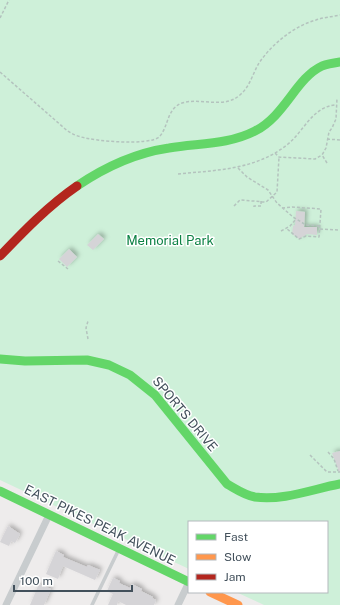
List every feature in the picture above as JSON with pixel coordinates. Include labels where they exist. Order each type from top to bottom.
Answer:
[{"type":"street","points":[[0,256],[17,238],[49,209],[87,180],[104,170],[133,157],[158,150],[232,140],[249,135],[264,126],[276,116],[306,77],[312,72],[327,65],[340,62]]},
{"type":"street","name":"SPORTS DRIVE","points":[[0,359],[25,361],[87,360],[109,365],[130,375],[155,396],[227,484],[249,497],[268,498],[340,484]]},
{"type":"street","name":"EAST PIKES PEAK AVENUE","points":[[0,491],[188,582]]},
{"type":"street","points":[[6,605],[49,515]]},
{"type":"street","points":[[178,605],[188,584]]},
{"type":"street","points":[[212,593],[238,605]]},
{"type":"lane","points":[[92,605],[119,548]]},
{"type":"path","points":[[0,18],[9,0]]},
{"type":"path","points":[[0,72],[63,127],[74,134],[97,140],[147,142],[158,138],[171,111],[176,107],[187,102],[222,102],[236,98],[245,90],[266,54],[283,38],[306,23],[340,15]]},
{"type":"path","points":[[275,153],[279,157],[315,159],[322,155],[326,148],[328,132],[332,128],[336,119],[337,98]]},
{"type":"path","points":[[178,174],[237,168],[254,163],[275,153],[290,143],[316,113],[326,107],[336,105]]},
{"type":"path","points":[[327,139],[340,140]]},
{"type":"path","points":[[322,155],[327,163]]},
{"type":"path","points":[[234,206],[240,200],[266,202],[277,192],[279,157]]},
{"type":"path","points":[[237,168],[247,177],[268,190],[282,208],[306,225],[320,226]]},
{"type":"path","points":[[254,207],[261,206],[261,201]]},
{"type":"path","points":[[282,208],[292,207],[322,209],[319,237],[306,236],[299,239],[286,228]]},
{"type":"path","points":[[281,232],[290,226],[296,218]]},
{"type":"path","points":[[320,229],[340,230]]},
{"type":"path","points":[[58,260],[68,269]]},
{"type":"path","points":[[88,321],[86,328],[88,339]]},
{"type":"path","points":[[310,455],[327,472],[339,472],[334,459],[328,452]]},
{"type":"green space","name":"Memorial Park","points":[[0,0],[340,0],[340,605],[264,605],[238,593],[328,593],[328,521],[188,521],[188,569],[0,480]]},
{"type":"building","points":[[296,211],[305,212],[304,227],[317,227],[317,235],[307,234],[299,239],[292,234],[293,226],[295,225]]},
{"type":"building","points":[[98,234],[104,239],[93,250],[87,245]]},
{"type":"building","points":[[69,249],[77,257],[67,267],[59,259]]},
{"type":"building","points":[[340,451],[340,472],[339,472],[332,453]]},
{"type":"building","points":[[8,526],[20,534],[15,543],[11,541],[9,546],[0,542]]},
{"type":"building","points":[[56,551],[64,555],[63,557],[87,567],[88,565],[100,570],[95,580],[63,566],[58,579],[46,574]]},
{"type":"building","points":[[113,578],[120,581],[119,583],[130,588],[132,584],[142,589],[141,591],[156,600],[154,605],[126,605],[118,601],[117,605],[108,605],[113,594],[107,591]]},
{"type":"building","points":[[39,584],[51,589],[44,605],[30,605]]},
{"type":"traffic: fast","points":[[77,186],[109,167],[144,153],[180,146],[213,143],[245,136],[255,131],[274,116],[283,107],[297,88],[313,72],[322,66],[340,62]]},
{"type":"traffic: fast","points":[[0,359],[25,361],[87,360],[109,365],[130,375],[155,395],[227,484],[247,495],[266,498],[287,496],[340,484]]},
{"type":"traffic: fast","points":[[0,491],[188,582]]},
{"type":"traffic: slow","points":[[212,593],[238,605]]},
{"type":"traffic: jam","points":[[0,256],[46,210],[77,186]]}]
